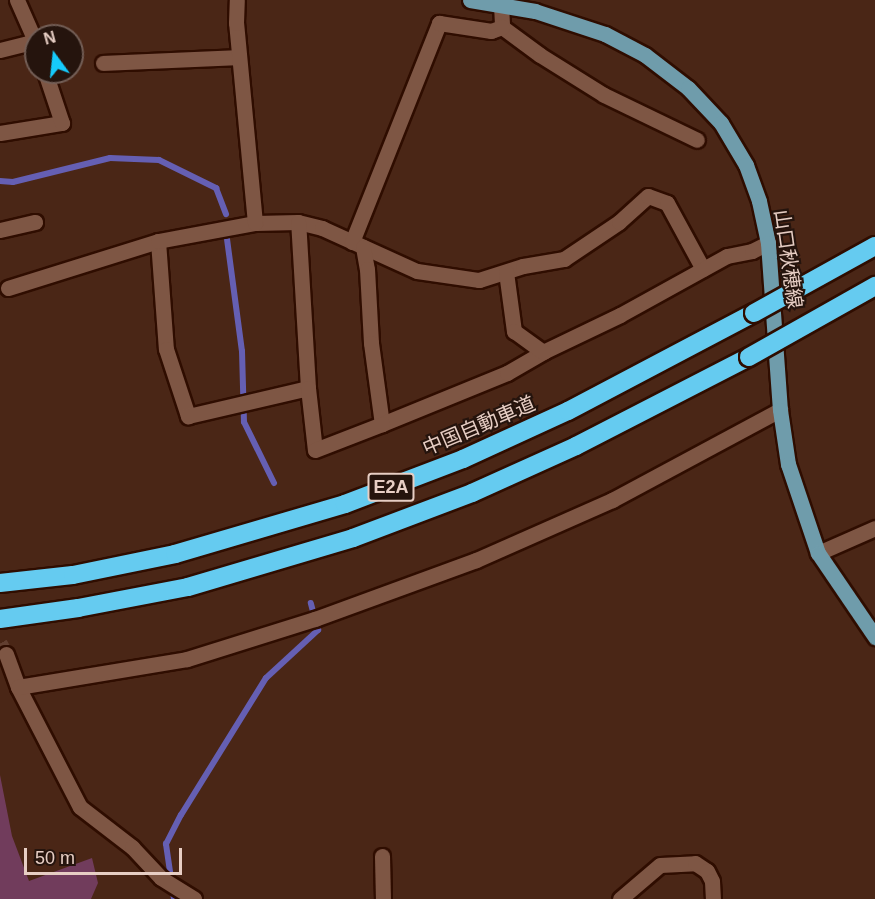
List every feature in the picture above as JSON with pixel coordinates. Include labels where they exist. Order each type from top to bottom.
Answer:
[{"type":"highway","name":"中国自動車道","points":[[0,583],[73,575],[175,554],[345,504],[463,459],[568,411],[875,246]]},
{"type":"highway","name":"E2A","points":[[0,619],[78,608],[188,587],[353,538],[472,493],[566,451],[749,357],[875,286]]},
{"type":"main road","name":"山口秋穂線","points":[[470,0],[535,11],[605,34],[645,55],[688,88],[721,123],[746,165],[759,201],[768,243],[780,410],[788,464],[818,553],[875,637]]},
{"type":"street","points":[[17,0],[28,24]]},
{"type":"street","points":[[237,0],[239,57],[255,223]]},
{"type":"street","points":[[501,5],[502,27]]},
{"type":"street","points":[[382,424],[371,343],[367,269],[358,244],[439,23],[491,31],[502,27]]},
{"type":"street","points":[[502,27],[603,95],[697,140]]},
{"type":"street","points":[[0,50],[24,45]]},
{"type":"street","points":[[103,63],[239,57]]},
{"type":"street","points":[[0,133],[62,123],[49,84]]},
{"type":"street","points":[[8,288],[158,241],[255,223],[298,222],[322,228],[417,271],[479,280],[564,258],[619,222],[648,196],[667,203],[703,269]]},
{"type":"street","points":[[0,230],[35,222]]},
{"type":"street","points":[[298,222],[308,388],[315,450],[507,373],[543,352],[620,315],[727,256],[753,251],[768,243]]},
{"type":"street","points":[[158,241],[166,349],[188,416],[308,388]]},
{"type":"street","points":[[506,272],[514,331],[543,352]]},
{"type":"street","points":[[18,687],[186,659],[315,619],[476,560],[601,505],[780,410]]},
{"type":"street","points":[[818,553],[875,528]]},
{"type":"street","points":[[6,654],[18,687],[80,807],[132,847],[161,878],[194,899]]},
{"type":"street","points":[[382,856],[383,899]]},
{"type":"street","points":[[620,899],[660,866],[695,863],[707,871],[712,881],[713,899]]},
{"type":"shaded area","points":[[0,775],[12,836],[29,881],[92,858],[98,883],[91,899],[0,899]]},
{"type":"waterway","points":[[0,181],[13,182],[110,158],[159,160],[216,188],[226,214]]},
{"type":"waterway","points":[[227,239],[242,351],[244,422],[274,483]]},
{"type":"waterway","points":[[174,899],[166,844],[181,815],[266,678],[318,630],[311,603]]},
{"type":"tunnel","points":[[0,643],[6,654]]}]
